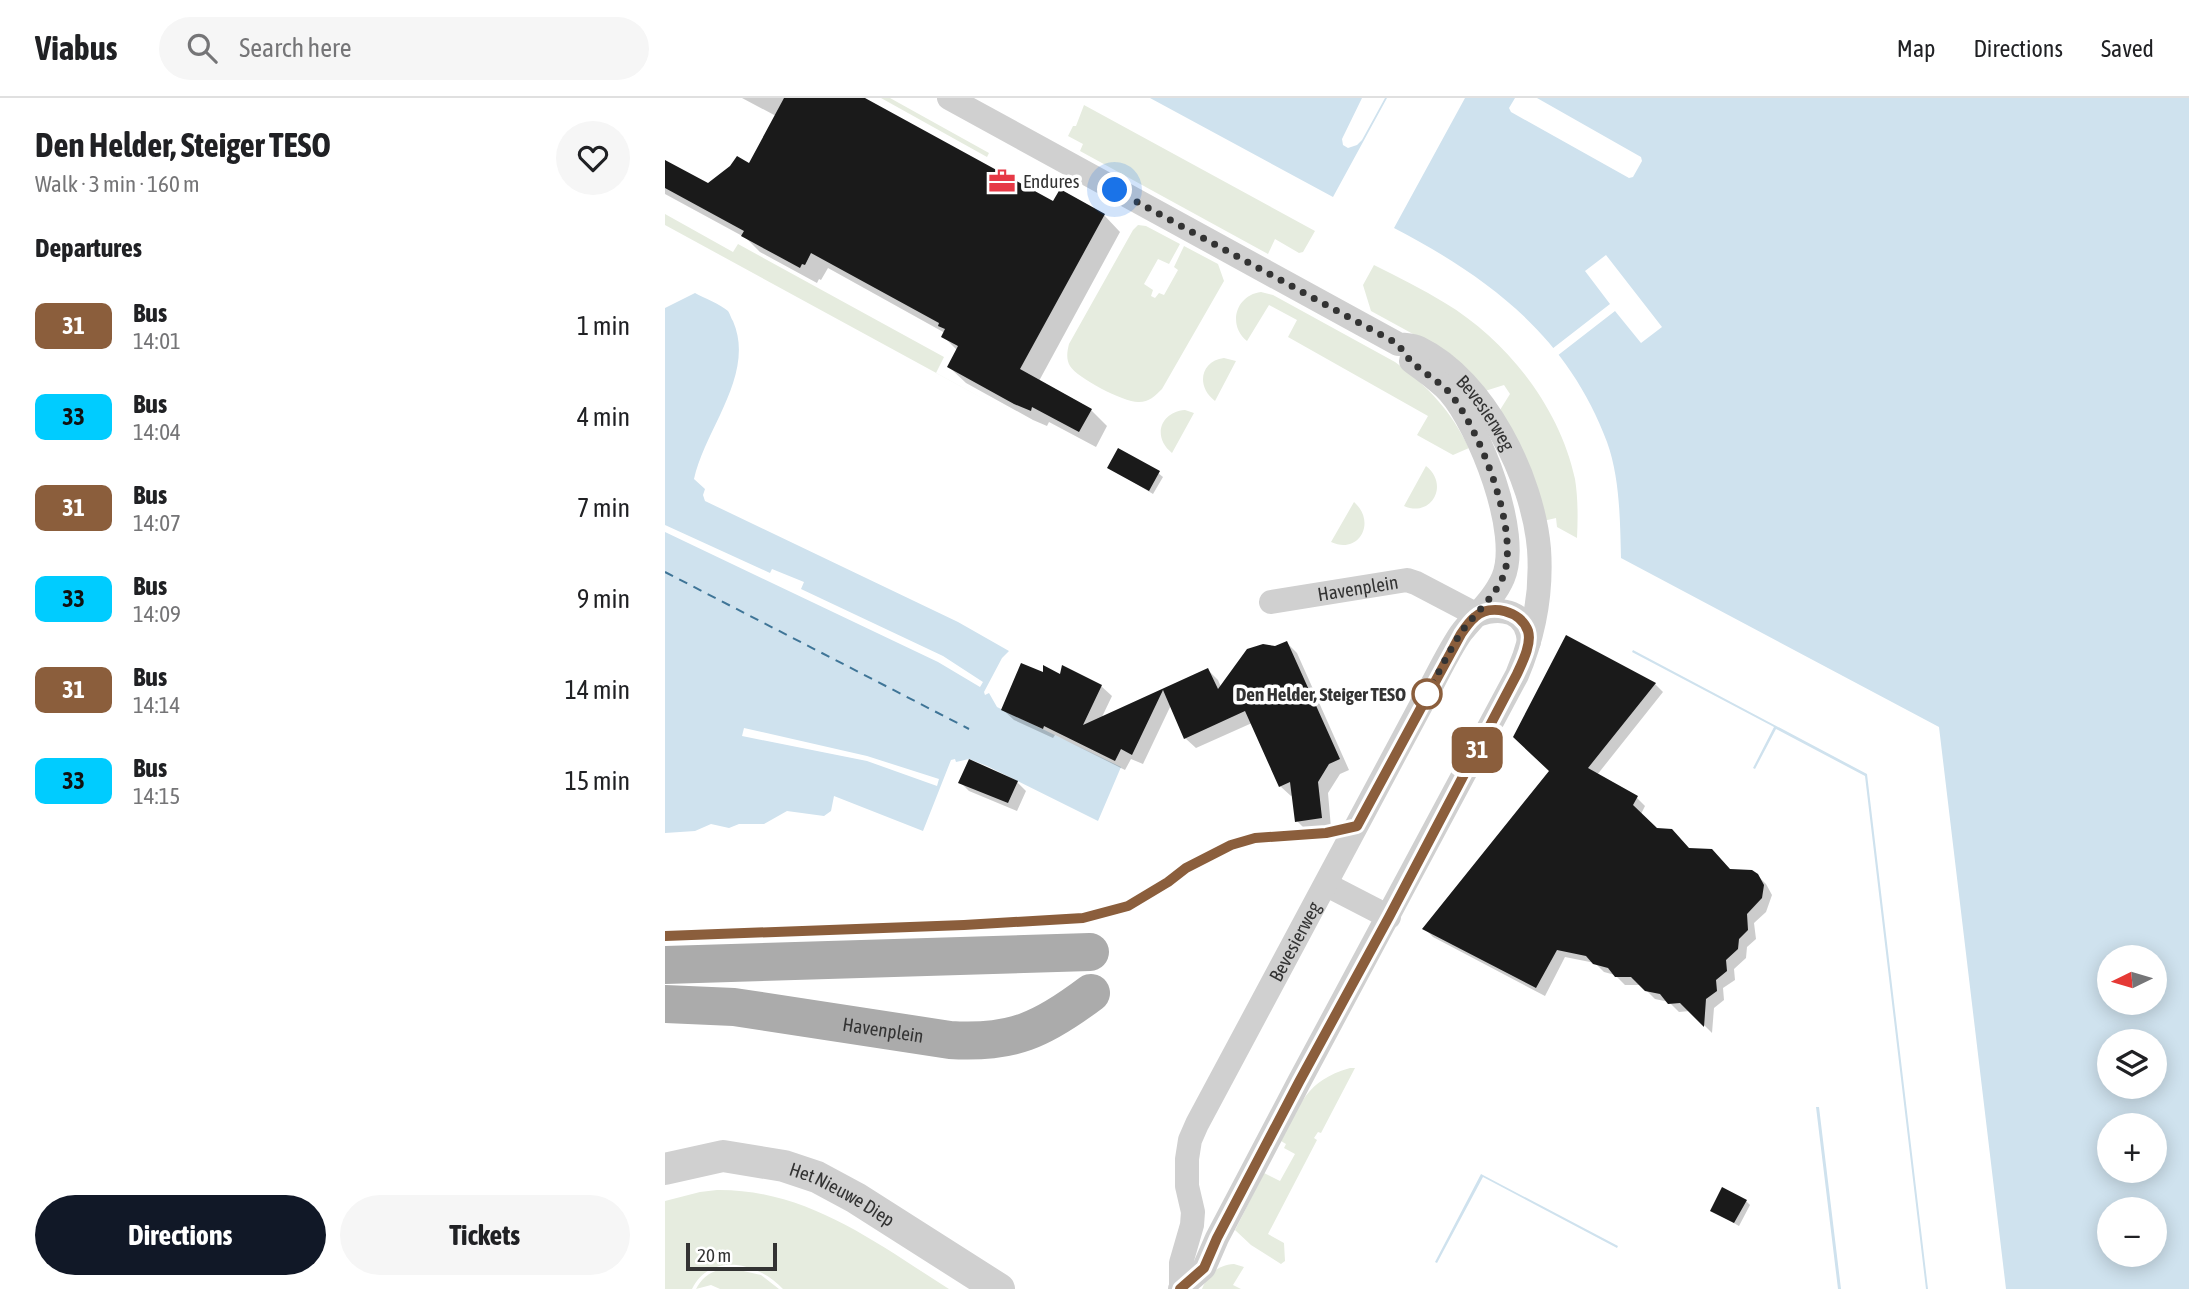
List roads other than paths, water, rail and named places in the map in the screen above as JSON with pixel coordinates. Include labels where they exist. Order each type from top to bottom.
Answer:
[{"type":"main road","points":[[665,965],[1090,952]]},
{"type":"main road","name":"Havenplein","points":[[665,1004],[734,1007],[950,1040],[983,1041],[1017,1035],[1045,1025],[1091,992]]},
{"type":"street","name":"Bevesierweg","points":[[949,98],[1398,344],[1417,347],[1460,379],[1496,425],[1508,446],[1529,504],[1538,546],[1538,591],[1528,642],[1517,674],[1299,1082],[1204,1268],[1180,1288]]},
{"type":"street","name":"Bevesierweg","points":[[1180,1288],[1181,1264],[1193,1212],[1186,1175],[1190,1140],[1433,683],[1461,634],[1494,593],[1505,574],[1509,540],[1502,510],[1468,420],[1448,391],[1411,362],[1398,344]]},
{"type":"street","name":"Havenplein","points":[[1271,602],[1407,580],[1477,615]]},
{"type":"street","points":[[1477,615],[1500,609],[1511,613],[1528,631],[1528,642]]},
{"type":"street","points":[[1327,885],[1389,917]]},
{"type":"street","name":"Het Nieuwe Diep","points":[[665,1169],[723,1156],[784,1166],[817,1177],[856,1198],[999,1289]]},
{"type":"water","points":[[1150,98],[1387,98],[1333,197]]},
{"type":"water","points":[[1465,98],[2189,98],[2189,1289],[2006,1289],[1939,727],[1621,558],[1615,470],[1607,442],[1591,405],[1571,371],[1548,341],[1522,314],[1493,290],[1429,247],[1394,228]]},
{"type":"water","points":[[695,293],[728,311],[738,341],[734,381],[694,479],[705,489],[705,501],[958,622],[1009,651],[1002,658],[984,692],[985,695],[989,693],[997,707],[1121,767],[1098,821],[987,766],[969,759],[956,762],[955,759],[951,760],[923,831],[834,796],[831,811],[824,816],[787,811],[764,824],[739,824],[729,828],[711,824],[695,831],[665,833],[665,308]]},
{"type":"water","points":[[1633,650],[1867,774],[1928,1289],[1865,776],[1776,729],[1755,769],[1753,768],[1774,727],[1632,652]]},
{"type":"water","points":[[1816,1107],[1819,1107],[1841,1289],[1838,1289]]},
{"type":"water","points":[[1481,1174],[1618,1246],[1617,1248],[1483,1177],[1437,1263],[1435,1262]]},
{"type":"place","name":"Endures","points":[[1002,181]]},
{"type":"place","name":"Den Helder, Steiger TESO","points":[[1427,694]]}]
